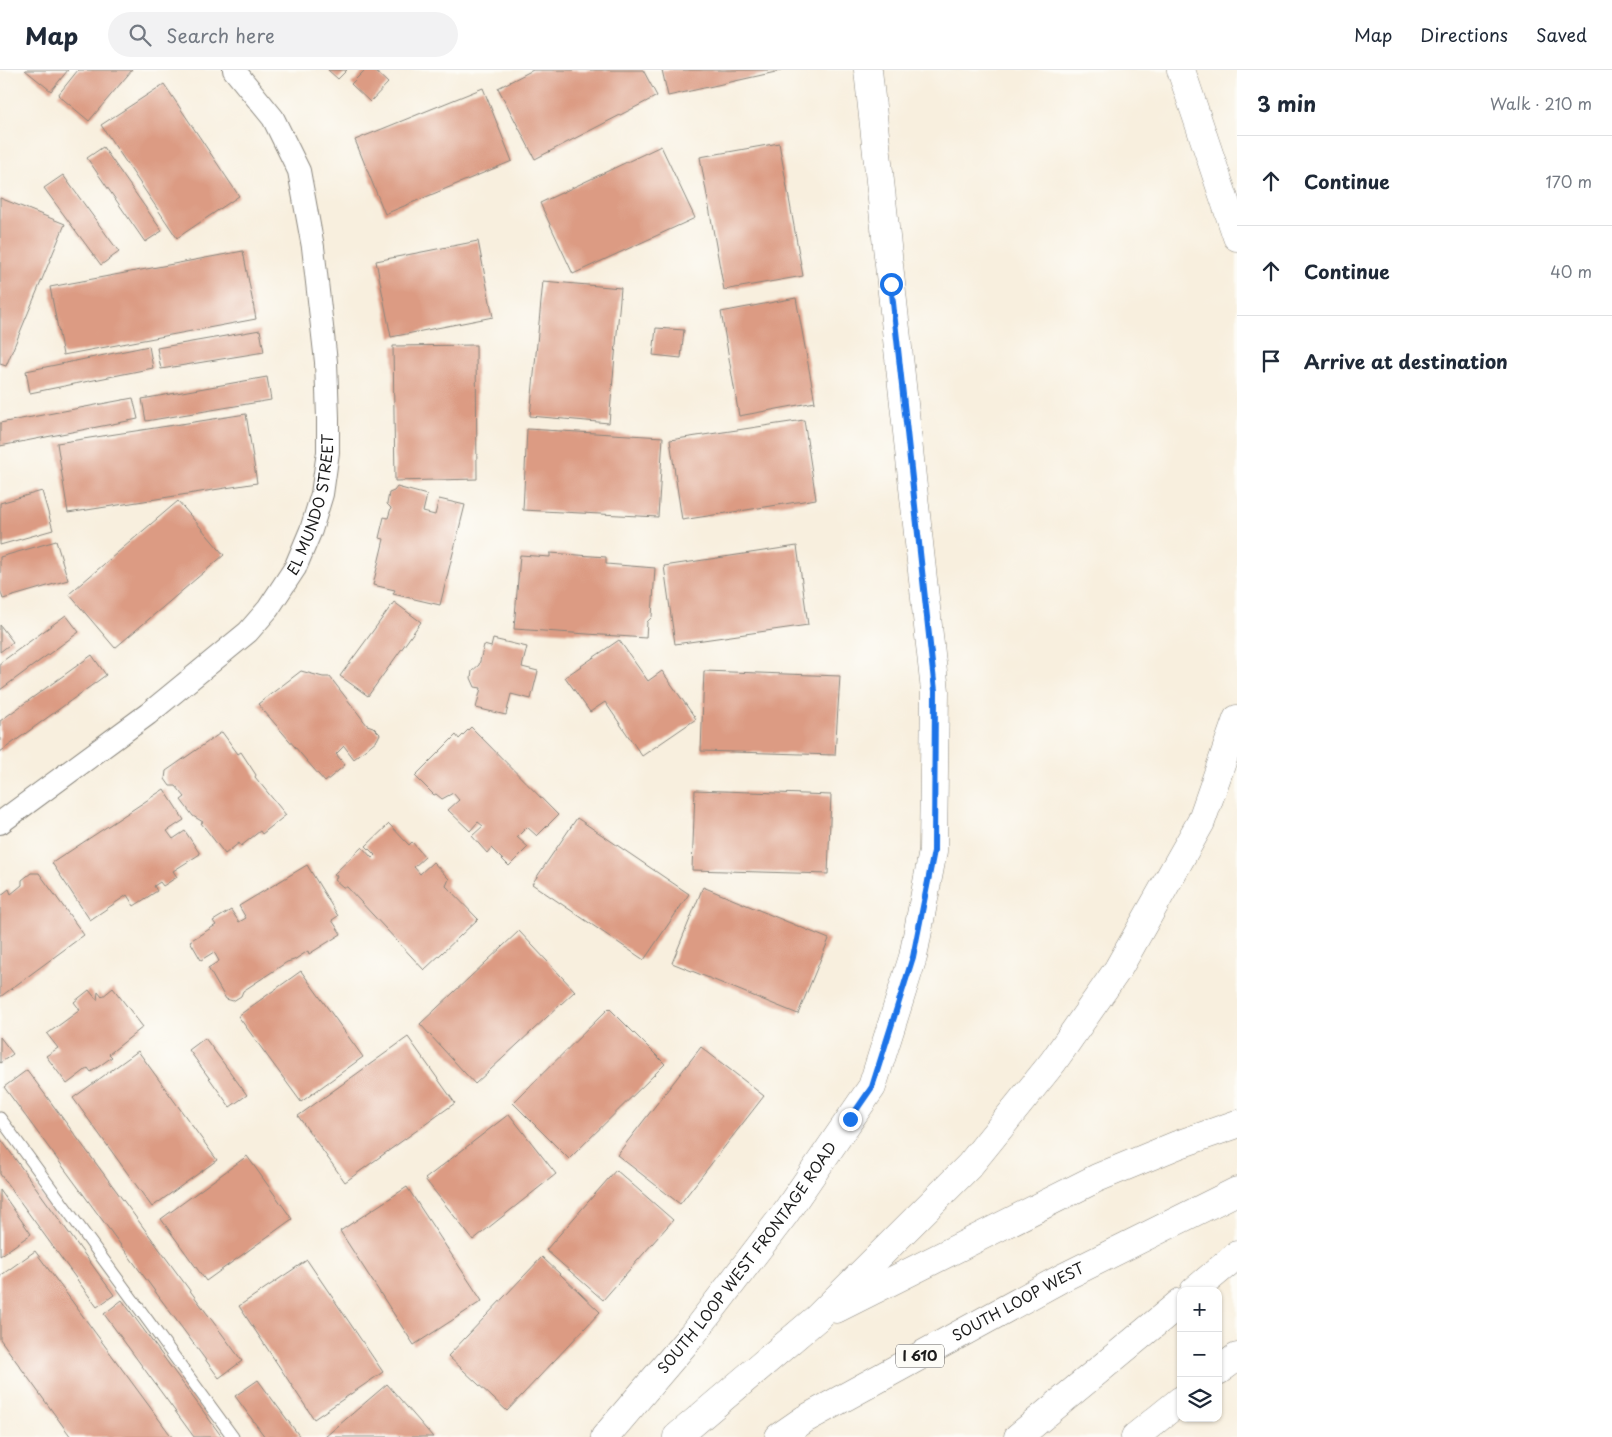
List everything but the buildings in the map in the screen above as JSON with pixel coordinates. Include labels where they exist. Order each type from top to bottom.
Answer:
[{"type":"main road","name":"SOUTH LOOP WEST FRONTAGE ROAD","points":[[605,1437],[692,1335],[784,1215],[872,1087],[913,957],[934,851],[935,691],[868,70]]},
{"type":"main road","points":[[1181,70],[1237,237]]},
{"type":"main road","points":[[677,1437],[817,1318],[969,1166],[1053,1062],[1118,969],[1201,822],[1237,720]]},
{"type":"main road","points":[[817,1318],[895,1281],[952,1250],[1097,1178],[1177,1145],[1237,1124]]},
{"type":"main road","name":"SOUTH LOOP WEST","points":[[779,1437],[805,1420],[1062,1278],[1237,1191]]},
{"type":"main road","points":[[1199,1287],[1237,1255]]},
{"type":"main road","points":[[1018,1437],[1177,1305]]},
{"type":"main road","points":[[1222,1368],[1237,1357]]},
{"type":"main road","points":[[1135,1437],[1177,1403]]},
{"type":"street","name":"EL MUNDO STREET","points":[[0,823],[148,714],[248,632],[268,609],[295,568],[311,530],[322,494],[328,452],[326,362],[312,248],[299,171],[273,118],[234,70]]},
{"type":"lane","points":[[0,1118],[233,1437]]},
{"type":"route","points":[[850,1119],[872,1087],[913,957],[934,851],[935,691],[891,284]]}]
